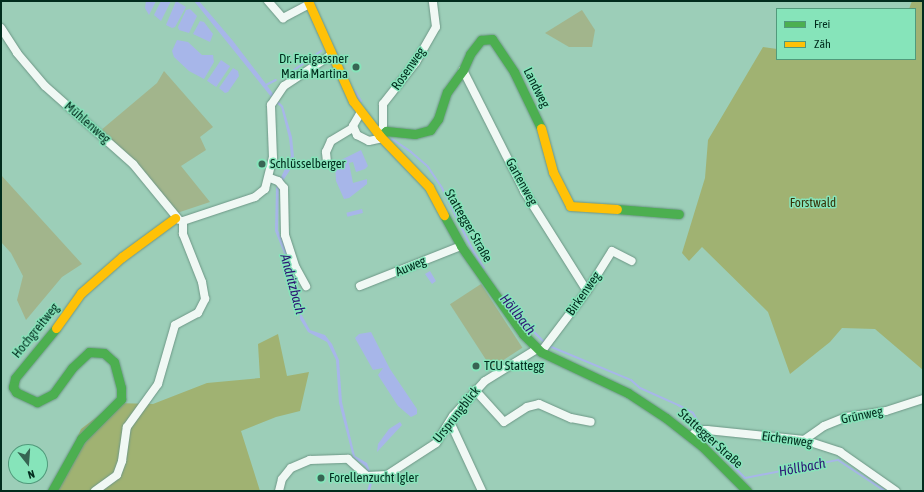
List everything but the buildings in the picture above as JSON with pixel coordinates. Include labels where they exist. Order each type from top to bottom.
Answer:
[{"type":"street","points":[[268,1],[283,18],[308,2]]},
{"type":"street","name":"Rosenweg","points":[[382,137],[383,104],[416,62],[436,27],[433,1]]},
{"type":"street","name":"Stattegger Straße","points":[[308,2],[331,55],[361,112],[382,137],[430,187],[461,246],[503,308],[539,351],[628,393],[691,436],[747,491]]},
{"type":"street","name":"Mühlenweg","points":[[1,28],[3,38],[45,86],[133,164],[179,220]]},
{"type":"street","name":"Landweg","points":[[382,137],[386,131],[415,134],[430,130],[438,118],[447,92],[463,70],[481,40],[496,41],[542,130],[554,172],[564,199],[570,206],[679,214]]},
{"type":"street","points":[[306,286],[296,268],[285,235],[273,150],[271,105],[286,85],[331,55]]},
{"type":"street","name":"Gartenweg","points":[[463,70],[524,191],[587,291]]},
{"type":"street","points":[[361,112],[353,122],[353,128],[360,138],[369,141],[382,137]]},
{"type":"street","points":[[327,162],[326,152],[331,141],[353,128]]},
{"type":"street","points":[[95,491],[113,478],[120,469],[127,427],[158,384],[174,327],[177,323],[198,313],[205,299],[202,282],[179,220],[260,195],[277,181]]},
{"type":"street","name":"Hochgreitweg","points":[[52,491],[82,439],[121,399],[121,388],[114,362],[111,357],[104,353],[89,352],[75,364],[52,394],[38,402],[16,392],[13,386],[15,378],[47,341],[81,293],[122,257],[179,220]]},
{"type":"street","name":"Auweg","points":[[360,286],[461,246]]},
{"type":"street","name":"Birkenweg","points":[[539,351],[587,291],[612,251],[632,261]]},
{"type":"street","name":"Ursprungblick","points":[[279,491],[282,479],[291,468],[310,460],[348,459],[371,476],[387,475],[432,447],[475,390],[506,366],[539,351]]},
{"type":"street","points":[[475,390],[504,422],[527,407],[539,404],[571,418],[591,422]]},
{"type":"street","name":"Grünweg","points":[[804,440],[824,426],[846,416],[886,411],[923,399]]},
{"type":"street","points":[[450,422],[482,491]]},
{"type":"street","name":"Eichenweg","points":[[691,436],[697,430],[707,430],[804,440],[840,452],[896,491]]},
{"type":"green space","name":"Forstwald","points":[[912,1],[923,1],[923,370],[875,329],[842,328],[830,342],[790,374],[768,312],[702,247],[689,261],[682,253],[705,178],[708,140],[763,47],[776,49],[776,60],[916,60],[916,8],[909,8]]},
{"type":"green space","points":[[582,10],[595,30],[592,47],[569,47],[545,33]]},
{"type":"green space","points":[[164,71],[213,127],[200,137],[206,150],[181,166],[210,202],[177,213],[100,131],[157,83]]},
{"type":"green space","points":[[1,175],[82,264],[62,277],[26,320],[17,300],[23,276],[11,253],[1,242]]},
{"type":"green space","points":[[481,284],[522,348],[491,368],[450,304]]},
{"type":"green space","points":[[278,334],[287,376],[309,372],[300,411],[276,417],[241,431],[260,491],[53,491],[81,429],[115,403],[153,404],[207,383],[260,378],[258,344]]},
{"type":"water","points":[[146,1],[156,1],[149,15],[145,8]]},
{"type":"water","points":[[161,1],[171,1],[161,21],[154,15]]},
{"type":"water","points":[[176,1],[186,7],[175,27],[172,28],[166,25]]},
{"type":"water","points":[[194,1],[199,1],[233,41],[274,95],[272,98]]},
{"type":"water","points":[[190,9],[197,16],[189,33],[179,30],[178,27],[186,10]]},
{"type":"water","points":[[200,21],[204,22],[213,34],[210,42],[193,34]]},
{"type":"water","points":[[177,40],[188,42],[202,55],[213,55],[214,62],[204,79],[189,71],[174,57],[172,51]]},
{"type":"water","points":[[221,60],[230,66],[216,87],[207,81]]},
{"type":"water","points":[[233,68],[238,71],[239,76],[228,92],[225,93],[219,88]]},
{"type":"water","name":"Andritzbach","points":[[276,99],[283,106],[292,137],[294,157],[290,170],[279,187],[278,230],[289,257],[291,279],[301,301],[300,312],[310,330],[325,335],[332,344],[339,360],[342,402],[355,456],[367,463],[373,479],[370,491],[367,491],[371,478],[365,466],[353,457],[339,403],[336,360],[327,342],[308,332],[300,319],[299,300],[288,280],[286,258],[275,231],[276,188],[291,156],[289,138],[281,107],[275,102]]},
{"type":"water","points":[[361,150],[368,166],[365,169],[356,172],[353,162],[349,163],[353,183],[367,179],[367,184],[349,198],[344,199],[336,181],[335,163]]},
{"type":"water","points":[[362,209],[363,213],[347,217],[346,213]]},
{"type":"water","points":[[430,271],[436,281],[432,284],[425,274]]},
{"type":"water","points":[[371,332],[390,369],[417,409],[417,414],[411,417],[398,406],[378,375],[383,368],[373,370],[355,338],[359,334]]},
{"type":"water","points":[[400,422],[402,425],[377,452],[378,444],[389,429]]},
{"type":"waterway","name":"Höllbach","points":[[333,47],[341,63]]},
{"type":"waterway","name":"Höllbach","points":[[287,75],[321,51]]},
{"type":"waterway","name":"Höllbach","points":[[266,85],[276,80]]},
{"type":"waterway","name":"Höllbach","points":[[355,91],[361,101]]},
{"type":"waterway","name":"Höllbach","points":[[392,139],[411,152],[428,167],[442,188],[473,251],[484,268]]},
{"type":"waterway","name":"Höllbach","points":[[517,315],[545,343]]},
{"type":"waterway","name":"Höllbach","points":[[549,346],[631,380],[640,388],[693,413],[700,425]]},
{"type":"waterway","name":"Höllbach","points":[[703,435],[745,478],[838,460],[885,491]]},
{"type":"traffic: fast","points":[[380,136],[386,131],[415,134],[430,130],[438,119],[447,92],[463,70],[470,54],[481,40],[492,39],[514,72],[541,128]]},
{"type":"traffic: fast","points":[[617,209],[679,214]]},
{"type":"traffic: fast","points":[[444,215],[461,246],[523,334],[541,352],[628,393],[666,418],[703,447],[747,491]]},
{"type":"traffic: fast","points":[[52,491],[81,439],[121,399],[121,388],[114,362],[104,353],[89,352],[72,368],[53,394],[37,402],[16,392],[13,387],[15,378],[56,328]]},
{"type":"traffic: slow","points":[[308,1],[353,101],[380,136],[429,187],[444,215]]},
{"type":"traffic: slow","points":[[541,128],[553,172],[570,206],[617,209]]},
{"type":"traffic: slow","points":[[56,328],[81,293],[122,257],[175,218]]},
{"type":"place","name":"Dr. Freigassner Maria Martina","points":[[356,67]]},
{"type":"place","name":"Schlüsselberger","points":[[262,164]]},
{"type":"place","name":"TCU Stattegg","points":[[476,366]]},
{"type":"place","name":"Forellenzucht Igler","points":[[321,478]]}]
